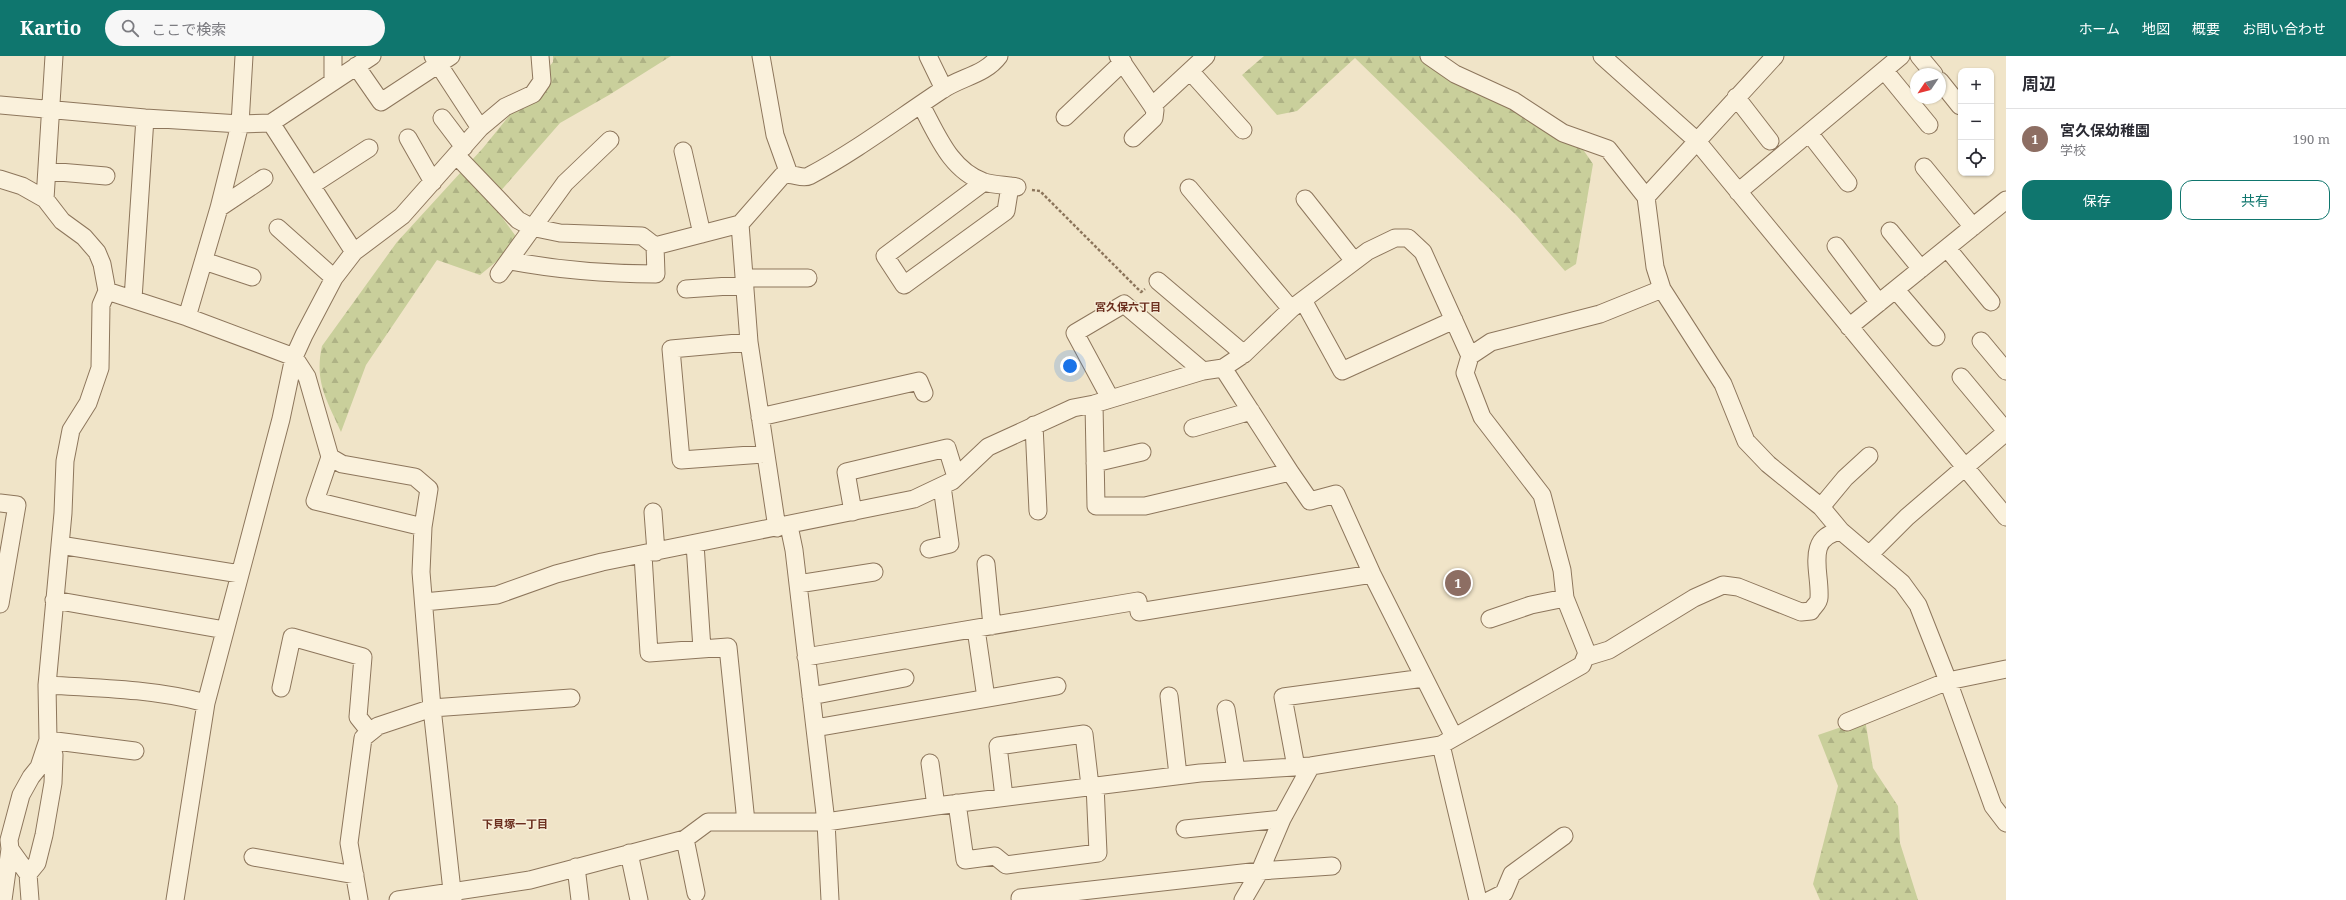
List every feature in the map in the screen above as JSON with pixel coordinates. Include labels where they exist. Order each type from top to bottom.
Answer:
[{"type":"street","points":[[45,199],[54,56]]},
{"type":"street","points":[[187,316],[219,208],[240,124],[244,56]]},
{"type":"street","points":[[333,56],[333,80]]},
{"type":"street","points":[[0,106],[240,124],[271,123],[333,80],[372,56]]},
{"type":"street","points":[[175,900],[206,703],[281,419],[294,357],[334,278],[354,252],[402,216],[480,128],[505,107],[533,94],[542,81],[540,56]]},
{"type":"street","points":[[762,56],[775,135],[789,174]]},
{"type":"street","points":[[928,56],[944,89]]},
{"type":"street","points":[[655,246],[740,224],[782,176],[789,174],[806,177],[886,130],[944,89],[991,67],[999,56]]},
{"type":"street","points":[[1152,106],[1206,56]]},
{"type":"street","points":[[1429,56],[1455,74],[1514,101],[1563,133],[1608,149],[1646,196],[1655,267],[1662,289],[1723,384],[1746,441],[1768,464],[1821,507],[1841,531],[1902,583],[1918,605],[1948,681],[1993,806],[2006,823]]},
{"type":"street","points":[[1602,56],[1696,140],[2006,517]]},
{"type":"street","points":[[1646,196],[1774,56]]},
{"type":"street","points":[[1738,192],[1902,56]]},
{"type":"street","points":[[1919,56],[1929,68]]},
{"type":"street","points":[[356,66],[381,102],[441,59],[480,128]]},
{"type":"street","points":[[1065,117],[1120,59],[1155,110],[1154,118],[1133,138]]},
{"type":"street","points":[[1884,70],[1929,125]]},
{"type":"street","points":[[1190,71],[1243,130]]},
{"type":"street","points":[[1946,88],[1958,104]]},
{"type":"street","points":[[1736,97],[1770,142]]},
{"type":"street","points":[[921,105],[950,158],[963,171],[984,182],[1014,187],[1006,211],[904,285],[885,256],[984,182]]},
{"type":"street","points":[[133,299],[145,118]]},
{"type":"street","points":[[442,118],[460,151],[518,220],[534,228],[560,233],[642,236],[655,246]]},
{"type":"street","points":[[271,123],[354,252]]},
{"type":"street","points":[[1809,133],[1848,183]]},
{"type":"street","points":[[408,138],[433,182]]},
{"type":"street","points":[[500,274],[565,183],[610,140]]},
{"type":"street","points":[[312,185],[369,148]]},
{"type":"street","points":[[683,151],[702,234]]},
{"type":"street","points":[[1924,167],[1973,227]]},
{"type":"street","points":[[47,171],[106,176]]},
{"type":"street","points":[[219,208],[264,178]]},
{"type":"street","points":[[0,179],[22,186],[45,199],[62,221],[84,237],[97,252],[102,264],[107,291],[101,305],[100,368],[88,403],[71,430],[65,461],[60,545],[47,685],[48,740],[39,767],[31,777],[21,795],[9,840],[10,848],[3,900]]},
{"type":"street","points":[[1189,188],[1297,304],[1342,371],[1454,320]]},
{"type":"street","points":[[1305,199],[1354,261]]},
{"type":"street","points":[[1849,327],[2006,200]]},
{"type":"street","points":[[740,224],[749,342],[765,454],[798,584],[826,822],[830,900]]},
{"type":"street","points":[[278,228],[334,278]]},
{"type":"street","points":[[1890,231],[1921,269]]},
{"type":"street","points":[[424,602],[497,595],[556,574],[650,553],[914,499],[949,481],[988,447],[1073,408],[1094,404],[1204,371],[1224,368],[1244,354],[1297,304],[1368,251],[1395,238],[1408,238],[1423,252],[1470,356]]},
{"type":"street","points":[[510,261],[543,267],[603,274],[656,274],[655,246]]},
{"type":"street","points":[[1836,246],[1879,303]]},
{"type":"street","points":[[1947,248],[1991,302]]},
{"type":"street","points":[[204,261],[252,277]]},
{"type":"street","points":[[686,289],[744,281],[808,278]]},
{"type":"street","points":[[1158,281],[1244,354]]},
{"type":"street","points":[[398,900],[453,896],[530,880],[685,839],[708,822],[826,822],[957,803],[1178,775],[1303,766],[1448,741],[1582,665],[1587,653],[1566,598],[1562,570],[1542,495],[1482,417],[1465,373],[1470,356],[1491,342],[1600,314],[1662,289]]},
{"type":"street","points":[[1896,290],[1936,337]]},
{"type":"street","points":[[107,291],[187,316],[294,357],[307,377],[330,457],[315,501],[423,526]]},
{"type":"street","points":[[1110,398],[1075,333],[1124,304],[1204,371]]},
{"type":"street","points":[[1981,341],[2006,371]]},
{"type":"street","points":[[749,342],[670,349],[680,460],[765,454]]},
{"type":"street","points":[[1224,368],[1310,501],[1336,494],[1372,574],[1424,678],[1448,741],[1478,900]]},
{"type":"street","points":[[1869,555],[1907,516],[2006,432],[1961,377]]},
{"type":"street","points":[[760,417],[919,381],[924,393]]},
{"type":"street","points":[[1094,404],[1096,506],[1145,506],[1290,472]]},
{"type":"street","points":[[1193,428],[1251,411]]},
{"type":"street","points":[[1034,425],[1038,511]]},
{"type":"street","points":[[853,512],[846,472],[947,448],[950,544],[928,550]]},
{"type":"street","points":[[1095,463],[1142,452]]},
{"type":"street","points":[[1821,507],[1845,478],[1869,456]]},
{"type":"street","points":[[330,457],[342,464],[415,477],[429,489],[423,526],[421,572],[432,708],[453,896]]},
{"type":"street","points":[[0,502],[17,506],[0,604]]},
{"type":"street","points":[[653,512],[650,553],[649,653],[728,648],[746,822]]},
{"type":"street","points":[[1586,657],[1609,650],[1694,598],[1724,585],[1738,587],[1801,612],[1811,611],[1819,600],[1817,576],[1820,544],[1822,538],[1831,533],[1841,531]]},
{"type":"street","points":[[695,544],[702,649]]},
{"type":"street","points":[[60,545],[240,574]]},
{"type":"street","points":[[986,564],[984,627],[986,698]]},
{"type":"street","points":[[798,584],[874,572]]},
{"type":"street","points":[[806,657],[1138,601],[1139,612],[1372,574]]},
{"type":"street","points":[[1490,619],[1531,605],[1566,598]]},
{"type":"street","points":[[54,600],[225,630]]},
{"type":"street","points":[[280,688],[292,636],[363,657],[358,717],[370,732]]},
{"type":"street","points":[[1847,722],[1948,681],[2006,669]]},
{"type":"street","points":[[811,696],[905,678]]},
{"type":"street","points":[[1243,900],[1260,871],[1303,766],[1283,697],[1424,678]]},
{"type":"street","points":[[47,685],[115,688],[168,694],[206,703]]},
{"type":"street","points":[[815,728],[1057,686]]},
{"type":"street","points":[[1169,696],[1178,775]]},
{"type":"street","points":[[359,900],[349,843],[363,738],[378,726],[432,708],[571,698]]},
{"type":"street","points":[[1226,709],[1236,770]]},
{"type":"street","points":[[957,803],[965,860],[995,856],[1006,865],[1098,853],[1092,786],[1084,734],[998,746],[1004,797]]},
{"type":"street","points":[[48,740],[134,751]]},
{"type":"street","points":[[28,874],[37,863],[52,783],[54,755],[48,740]]},
{"type":"street","points":[[930,763],[936,806]]},
{"type":"street","points":[[1185,829],[1282,819]]},
{"type":"street","points":[[1490,900],[1504,893],[1512,874],[1564,836]]},
{"type":"street","points":[[685,839],[696,893]]},
{"type":"street","points":[[10,848],[28,874],[30,900]]},
{"type":"street","points":[[629,853],[639,900]]},
{"type":"street","points":[[253,857],[354,875]]},
{"type":"street","points":[[1020,898],[1260,871],[1332,866]]},
{"type":"street","points":[[576,867],[580,900]]},
{"type":"path","points":[[1014,187],[1040,191],[1140,292],[1158,281]]},
{"type":"green space","points":[[553,56],[671,56],[609,95],[560,123],[491,202],[520,242],[480,275],[437,260],[366,365],[341,432],[323,390],[321,381],[320,359],[322,346],[397,242],[483,148],[553,62]]},
{"type":"green space","points":[[1264,56],[1424,56],[1582,148],[1593,164],[1576,264],[1565,271],[1517,216],[1355,58],[1297,111],[1277,115],[1242,75]]},
{"type":"green space","points":[[1865,719],[1873,768],[1898,806],[1900,843],[1918,900],[1820,900],[1813,884],[1838,786],[1818,735]]},
{"type":"place","name":"宮久保幼稚園","points":[[1458,583]]},
{"type":"district","name":"宮久保六丁目","points":[[1128,307]]},
{"type":"district","name":"下貝塚一丁目","points":[[515,824]]}]
